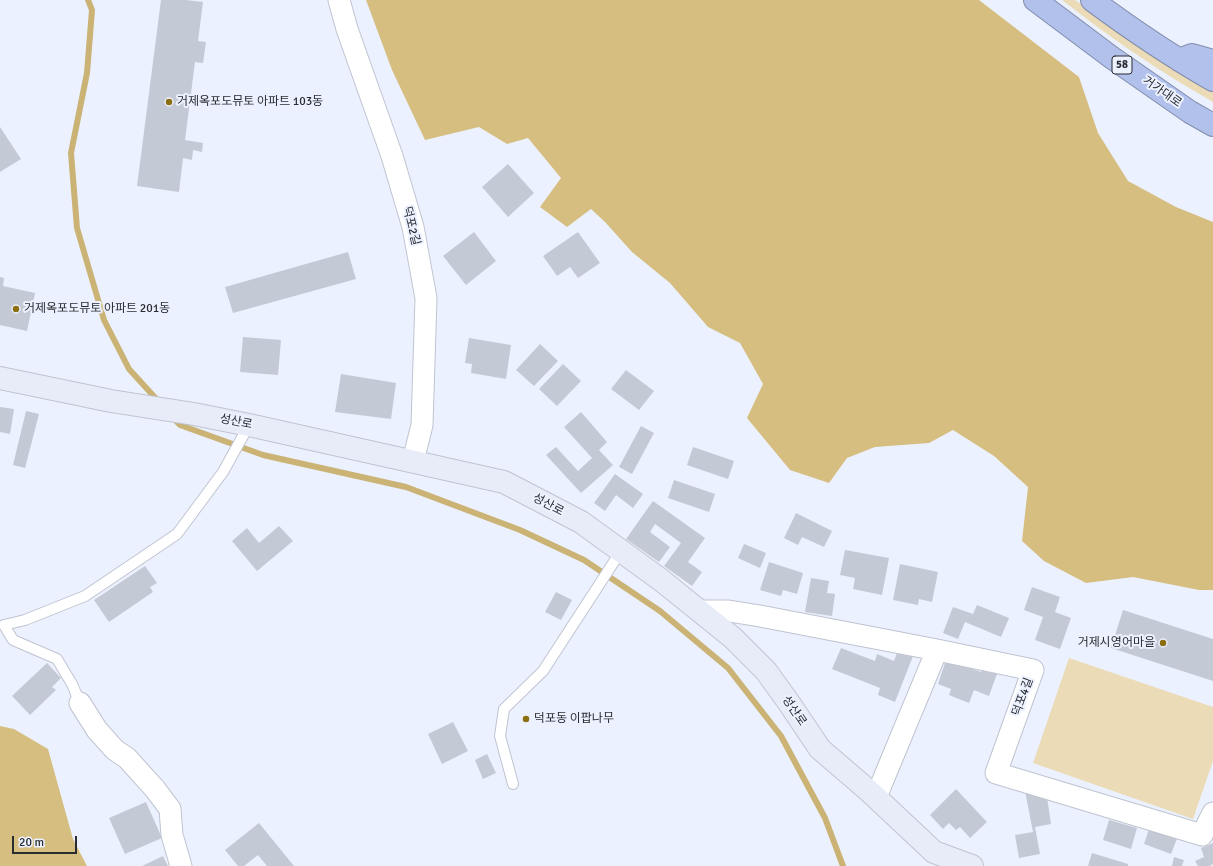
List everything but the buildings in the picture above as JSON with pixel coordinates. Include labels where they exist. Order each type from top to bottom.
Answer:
[{"type":"highway","name":"거가대로","points":[[1035,0],[1111,57],[1178,104],[1213,125]]},
{"type":"highway","points":[[1092,0],[1179,60],[1213,80]]},
{"type":"highway","points":[[1179,60],[1192,55],[1213,61]]},
{"type":"street","name":"덕포2길","points":[[339,0],[347,30],[392,156],[413,227],[426,298],[422,425],[413,461]]},
{"type":"street","name":"성산로","points":[[0,378],[111,401],[249,424],[504,482],[581,522],[661,580],[733,638],[766,672],[789,702],[820,749],[934,852],[972,866]]},
{"type":"street","name":"덕포4길","points":[[700,611],[730,611],[937,650],[1033,670],[996,773],[1202,835],[1213,813]]},
{"type":"street","points":[[876,798],[937,650]]},
{"type":"street","points":[[80,703],[97,730],[115,750],[127,758],[155,789],[170,809],[172,835],[181,866]]},
{"type":"lane","points":[[80,703],[72,684],[57,658],[13,640],[4,625],[25,620],[85,596],[177,534],[223,472],[249,424]]},
{"type":"lane","points":[[513,784],[500,736],[504,709],[543,671],[620,551]]},
{"type":"shaded area","points":[[366,0],[979,0],[1079,77],[1098,133],[1128,181],[1176,207],[1213,222],[1213,590],[1199,590],[1133,577],[1086,583],[1044,561],[1022,541],[1028,487],[994,456],[953,430],[929,443],[875,447],[847,458],[829,483],[790,470],[747,418],[763,384],[740,343],[708,327],[670,283],[632,252],[591,209],[567,227],[540,207],[561,178],[528,138],[507,144],[479,127],[425,140],[392,70]]},
{"type":"shaded area","points":[[1062,0],[1075,0],[1185,72],[1213,86],[1213,102],[1136,54],[1098,28]]},
{"type":"shaded area","points":[[1069,658],[1213,707],[1213,761],[1193,819],[1033,763]]},
{"type":"shaded area","points":[[0,726],[14,729],[48,749],[73,839],[87,866],[0,866]]},
{"type":"waterway","points":[[88,0],[92,10],[87,73],[71,153],[77,228],[104,320],[129,369],[159,402]]},
{"type":"waterway","points":[[172,417],[180,425],[263,455],[406,487],[520,530],[584,560],[660,611],[728,668],[781,736],[825,818],[843,866]]},
{"type":"place","name":"거제옥포도뮤토 아파트 103동","points":[[169,102]]},
{"type":"place","name":"거제옥포도뮤토 아파트 201동","points":[[16,309]]},
{"type":"place","name":"거제시영어마을","points":[[1163,643]]},
{"type":"place","name":"덕포동 이팝나무","points":[[526,719]]}]
